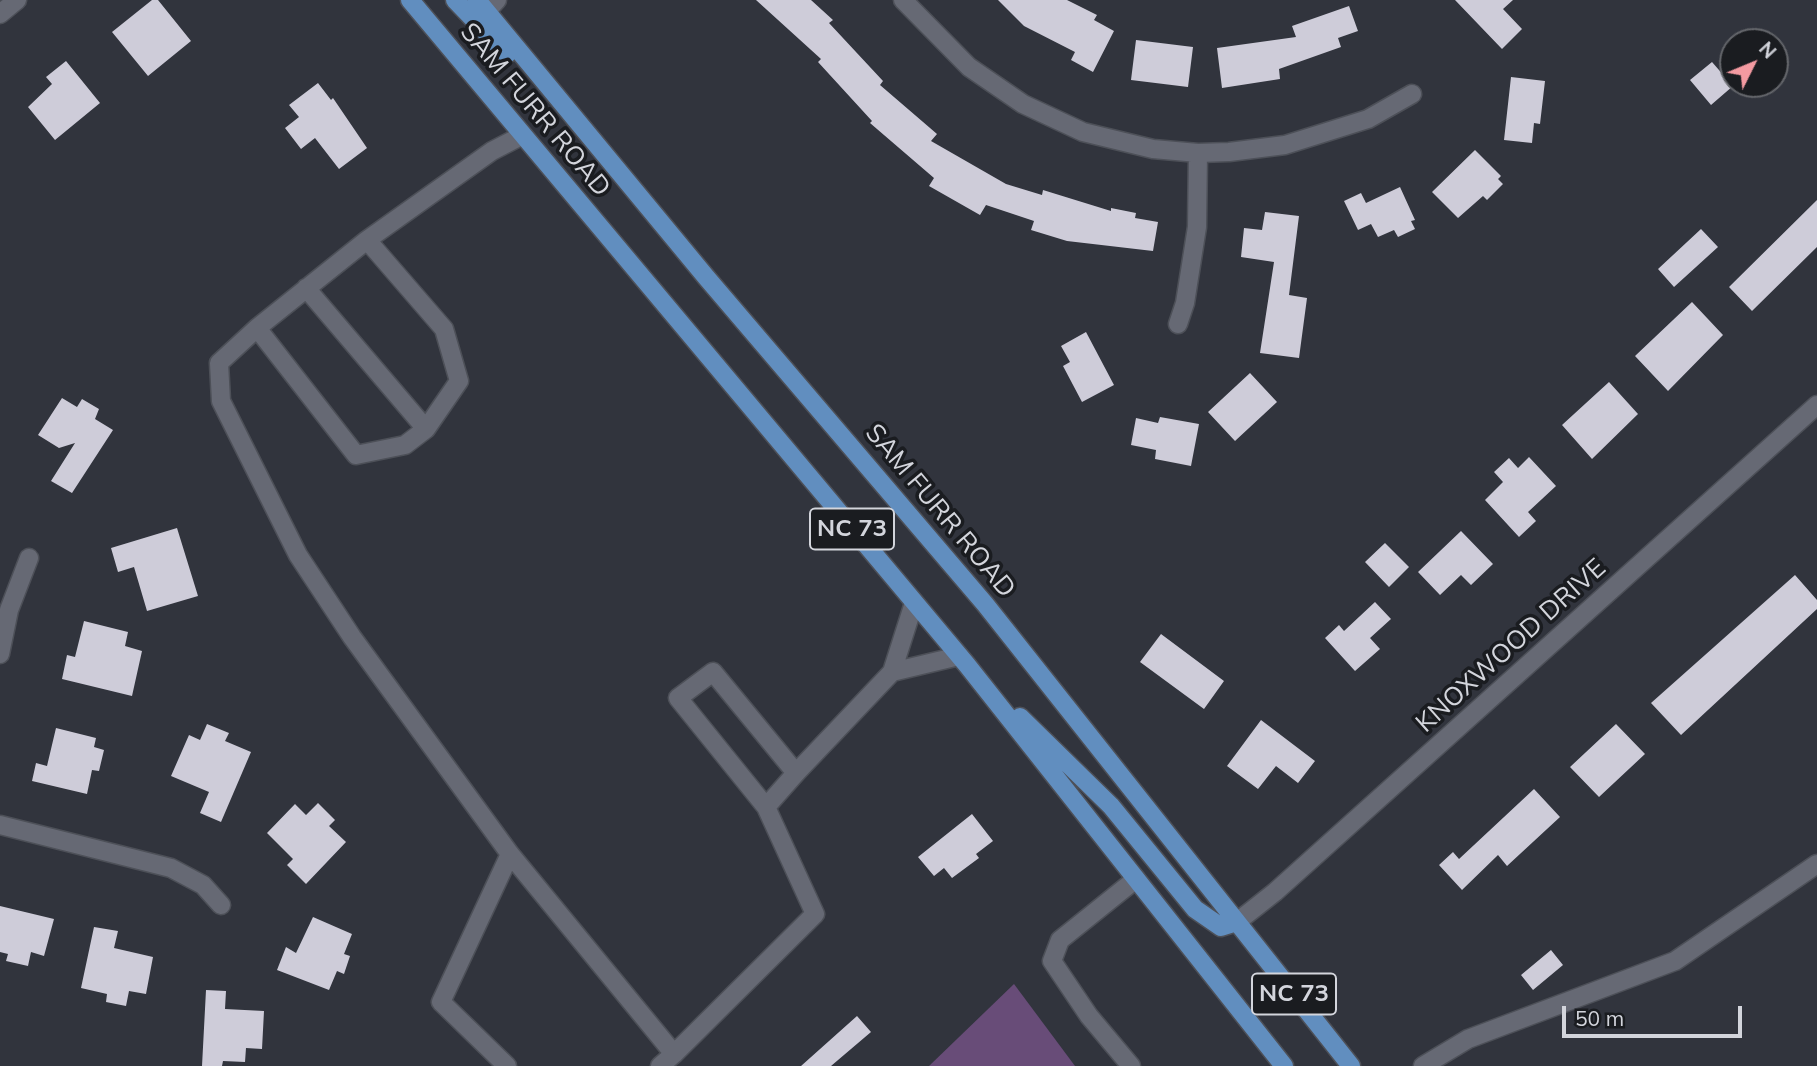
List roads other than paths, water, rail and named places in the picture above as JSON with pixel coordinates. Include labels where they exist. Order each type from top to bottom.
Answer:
[{"type":"main road","name":"SAM FURR ROAD","points":[[410,0],[963,661],[1283,1066]]},
{"type":"main road","points":[[455,0],[604,155]]},
{"type":"main road","name":"SAM FURR ROAD","points":[[486,4],[604,155],[985,604],[1136,791],[1351,1066]]},
{"type":"main road","points":[[963,661],[1111,806],[1195,909],[1221,927],[1237,922]]},
{"type":"street","points":[[0,13],[17,0]]},
{"type":"street","points":[[902,0],[933,34],[989,83],[1056,121],[1109,139],[1198,153],[1261,149],[1368,119],[1412,94]]},
{"type":"street","points":[[522,136],[492,151],[366,240],[257,328],[219,363],[221,401],[298,555],[352,637],[510,854],[674,1054]]},
{"type":"street","points":[[1178,324],[1185,303],[1197,228],[1198,153]]},
{"type":"street","points":[[257,328],[356,455],[405,445],[426,429],[459,380],[444,329],[366,240]]},
{"type":"street","points":[[306,288],[426,429]]},
{"type":"street","name":"KNOXWOOD DRIVE","points":[[1237,922],[1275,892],[1817,405]]},
{"type":"street","points":[[0,654],[9,610],[29,558]]},
{"type":"street","points":[[766,807],[892,672],[914,603]]},
{"type":"street","points":[[892,672],[963,661]]},
{"type":"street","points":[[660,1066],[815,915],[766,807],[678,698],[713,672],[796,773]]},
{"type":"street","points":[[0,825],[171,869],[203,885],[221,905]]},
{"type":"street","points":[[507,1066],[441,1002],[510,854]]},
{"type":"street","points":[[1423,1066],[1468,1040],[1675,961],[1817,864]]},
{"type":"street","points":[[1131,1066],[1089,1016],[1052,961],[1060,940],[1136,879]]}]
